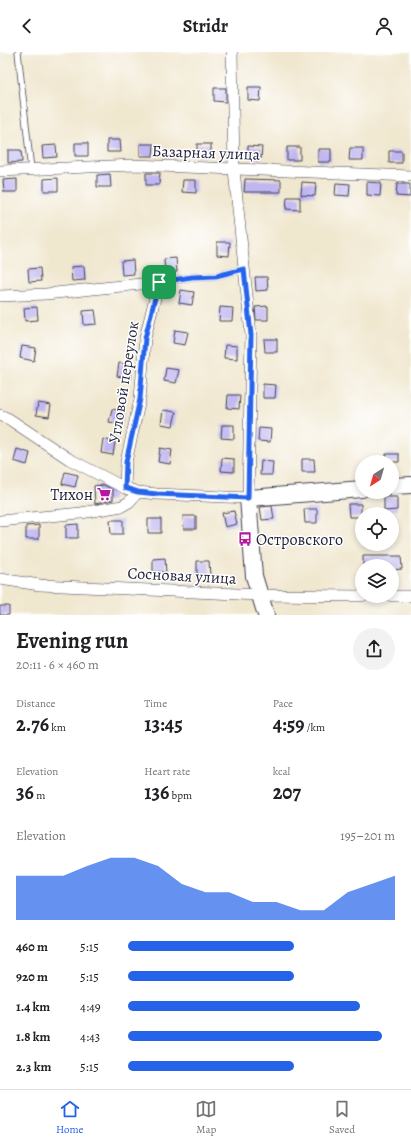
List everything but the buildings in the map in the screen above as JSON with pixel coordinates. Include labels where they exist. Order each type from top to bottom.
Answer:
[{"type":"street","points":[[232,52],[234,170],[251,335],[248,498],[254,576],[266,615]]},
{"type":"street","name":"Базарная улица","points":[[0,171],[133,165],[411,176]]},
{"type":"street","points":[[0,296],[46,294],[159,282]]},
{"type":"street","name":"Угловой переулок","points":[[125,488],[126,462],[140,399],[145,338],[159,282]]},
{"type":"street","points":[[0,415],[9,419],[69,459],[125,488],[138,492],[248,498],[355,490]]},
{"type":"street","points":[[399,486],[411,485]]},
{"type":"street","points":[[0,521],[81,513],[122,506],[129,502],[138,492]]},
{"type":"street","name":"Сосновая улица","points":[[0,579],[40,585],[259,595],[355,596]]},
{"type":"street","points":[[399,596],[411,596]]},
{"type":"lane","points":[[18,52],[30,170]]},
{"type":"lane","points":[[159,282],[192,277],[216,276],[244,269]]},
{"type":"place","name":"Тихон","points":[[104,494]]},
{"type":"place","name":"Островского","points":[[245,539]]},
{"type":"route","points":[[244,269],[251,335],[248,498],[157,494],[138,492],[125,488],[126,462],[140,399],[145,338],[159,282],[192,277],[216,276],[244,269]]}]
